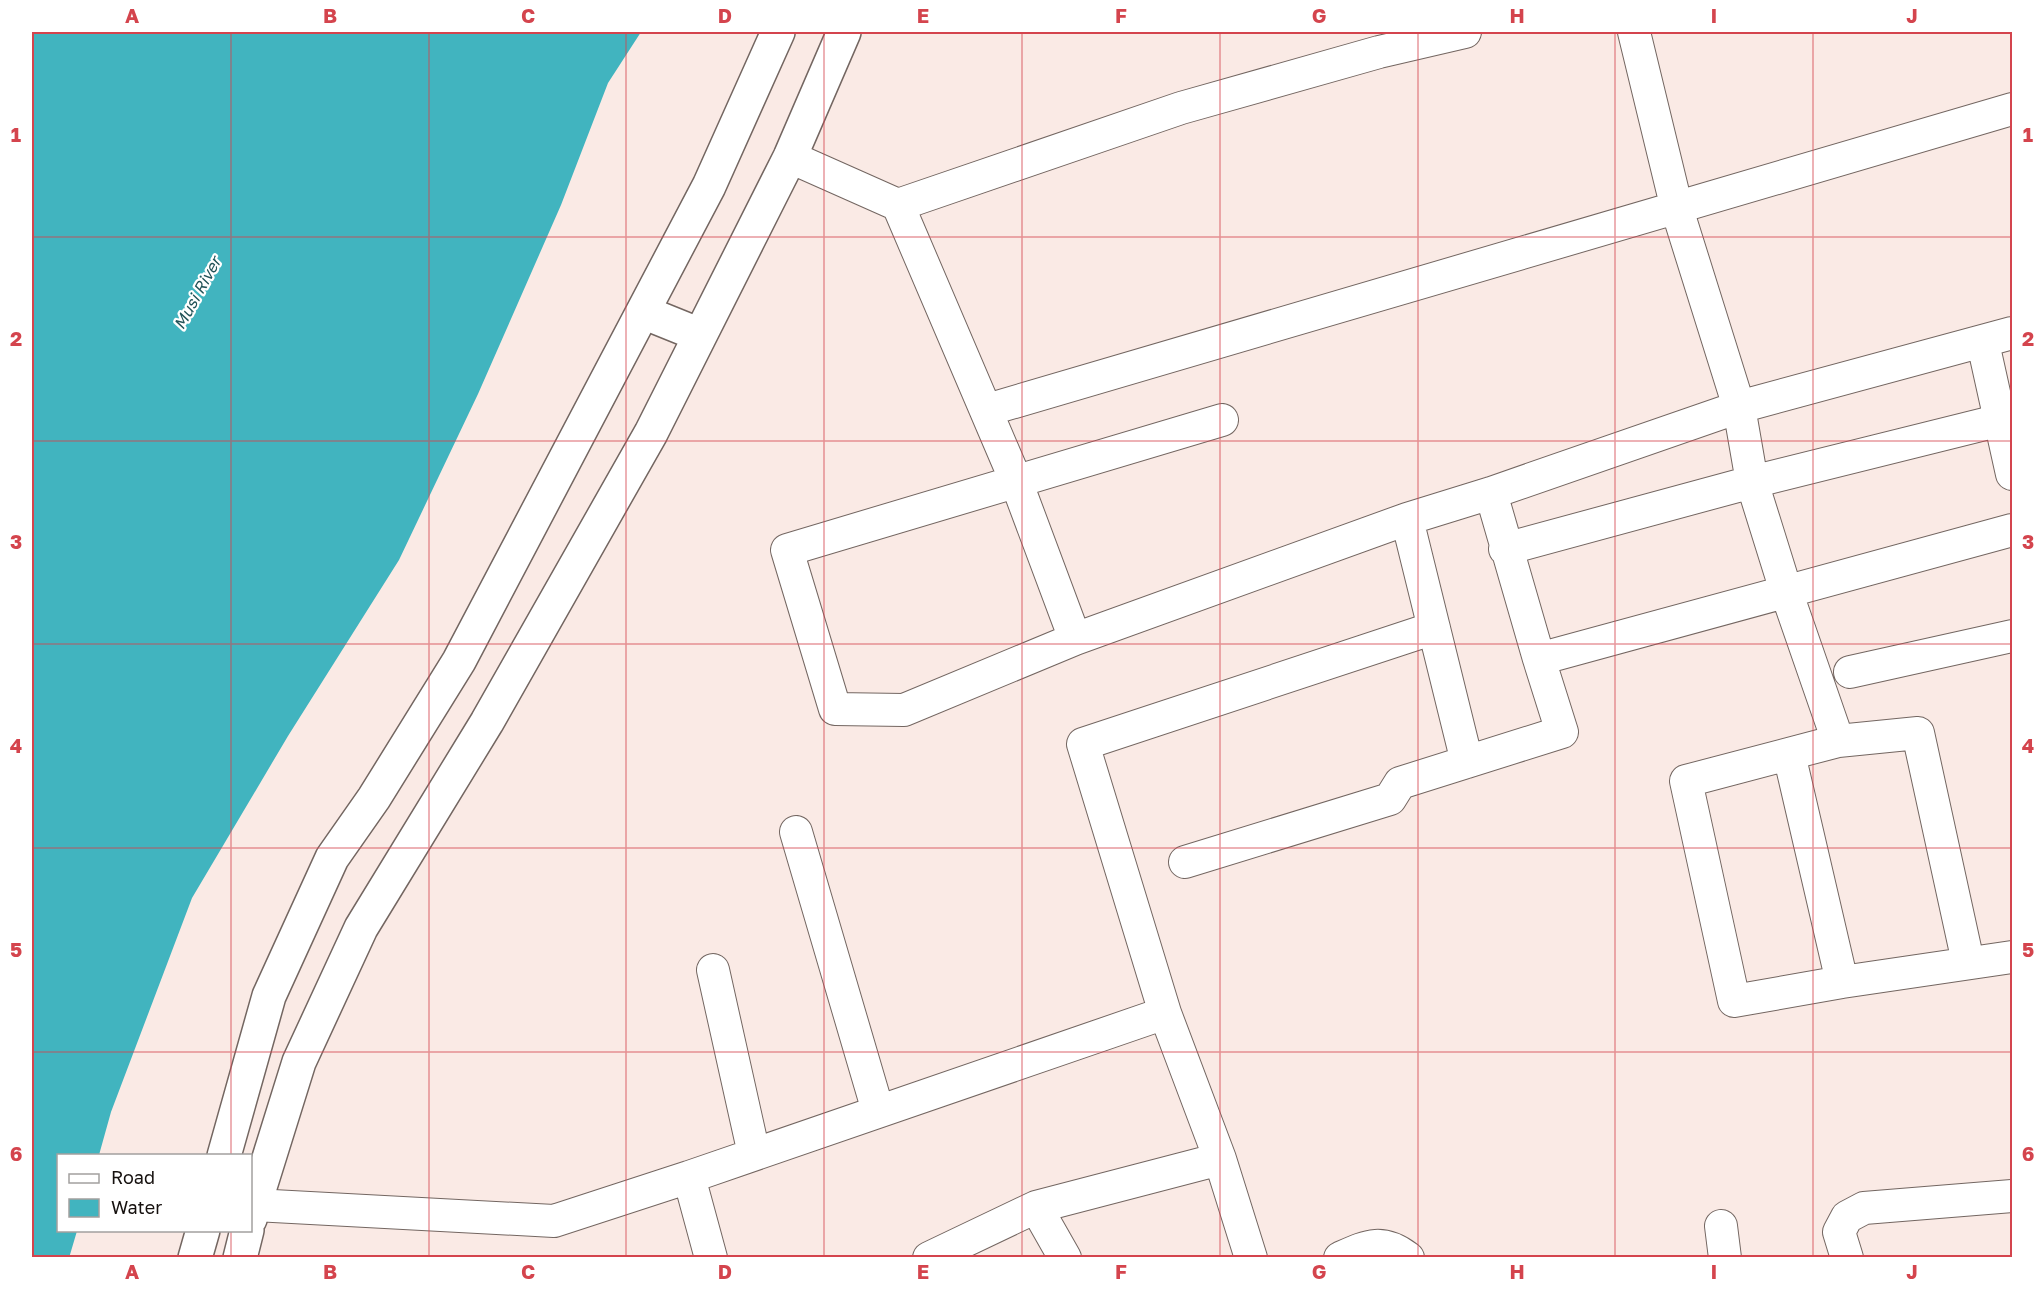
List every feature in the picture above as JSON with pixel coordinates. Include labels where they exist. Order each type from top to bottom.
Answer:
[{"type":"street","points":[[224,1154],[269,996],[332,858],[374,798],[459,661],[709,186],[778,32]]},
{"type":"street","points":[[252,1215],[299,1062],[361,928],[487,722],[651,433],[790,157],[844,32]]},
{"type":"street","points":[[898,205],[1181,108],[1379,52],[1465,32]]},
{"type":"street","points":[[1634,32],[1677,209],[1738,407],[1752,482],[1786,591],[1838,741]]},
{"type":"street","points":[[987,410],[2013,109]]},
{"type":"street","points":[[790,157],[898,205],[1016,480],[1075,639]]},
{"type":"street","points":[[643,312],[700,335]]},
{"type":"street","points":[[1222,420],[787,550],[835,709],[904,710],[1075,639],[1407,519],[1491,493],[1738,407],[1998,338],[2001,420],[2013,474]]},
{"type":"street","points":[[1505,549],[1752,482],[2001,420]]},
{"type":"street","points":[[1185,862],[1390,799],[1400,783],[1562,732],[1505,549],[1491,493]]},
{"type":"street","points":[[1407,519],[1467,762]]},
{"type":"street","points":[[1539,659],[2013,530]]},
{"type":"street","points":[[1251,1257],[1220,1159],[1165,1013],[1083,744],[1434,628]]},
{"type":"street","points":[[1850,672],[2013,636]]},
{"type":"street","points":[[1968,962],[1918,733],[1838,741],[1686,781],[1734,1001],[1968,962],[2013,957]]},
{"type":"street","points":[[1789,754],[1842,982]]},
{"type":"street","points":[[796,832],[878,1111]]},
{"type":"street","points":[[713,970],[754,1154]]},
{"type":"street","points":[[252,1218],[554,1221],[1165,1013]]},
{"type":"street","points":[[929,1257],[1036,1207],[1220,1159]]},
{"type":"street","points":[[689,1176],[711,1257]]},
{"type":"street","points":[[1846,1257],[1839,1232],[1847,1217],[1864,1208],[2013,1196]]},
{"type":"street","points":[[1036,1207],[1065,1257]]},
{"type":"street","points":[[1721,1226],[1725,1257]]},
{"type":"street","points":[[195,1257],[202,1232]]},
{"type":"street","points":[[240,1257],[247,1232]]},
{"type":"street","points":[[1340,1257],[1368,1246],[1391,1246],[1408,1257]]},
{"type":"water","name":"Musi River","points":[[32,32],[641,32],[608,83],[561,205],[478,394],[399,560],[288,736],[192,898],[111,1112],[99,1154],[57,1154],[57,1232],[77,1232],[69,1258],[32,1257]]}]
